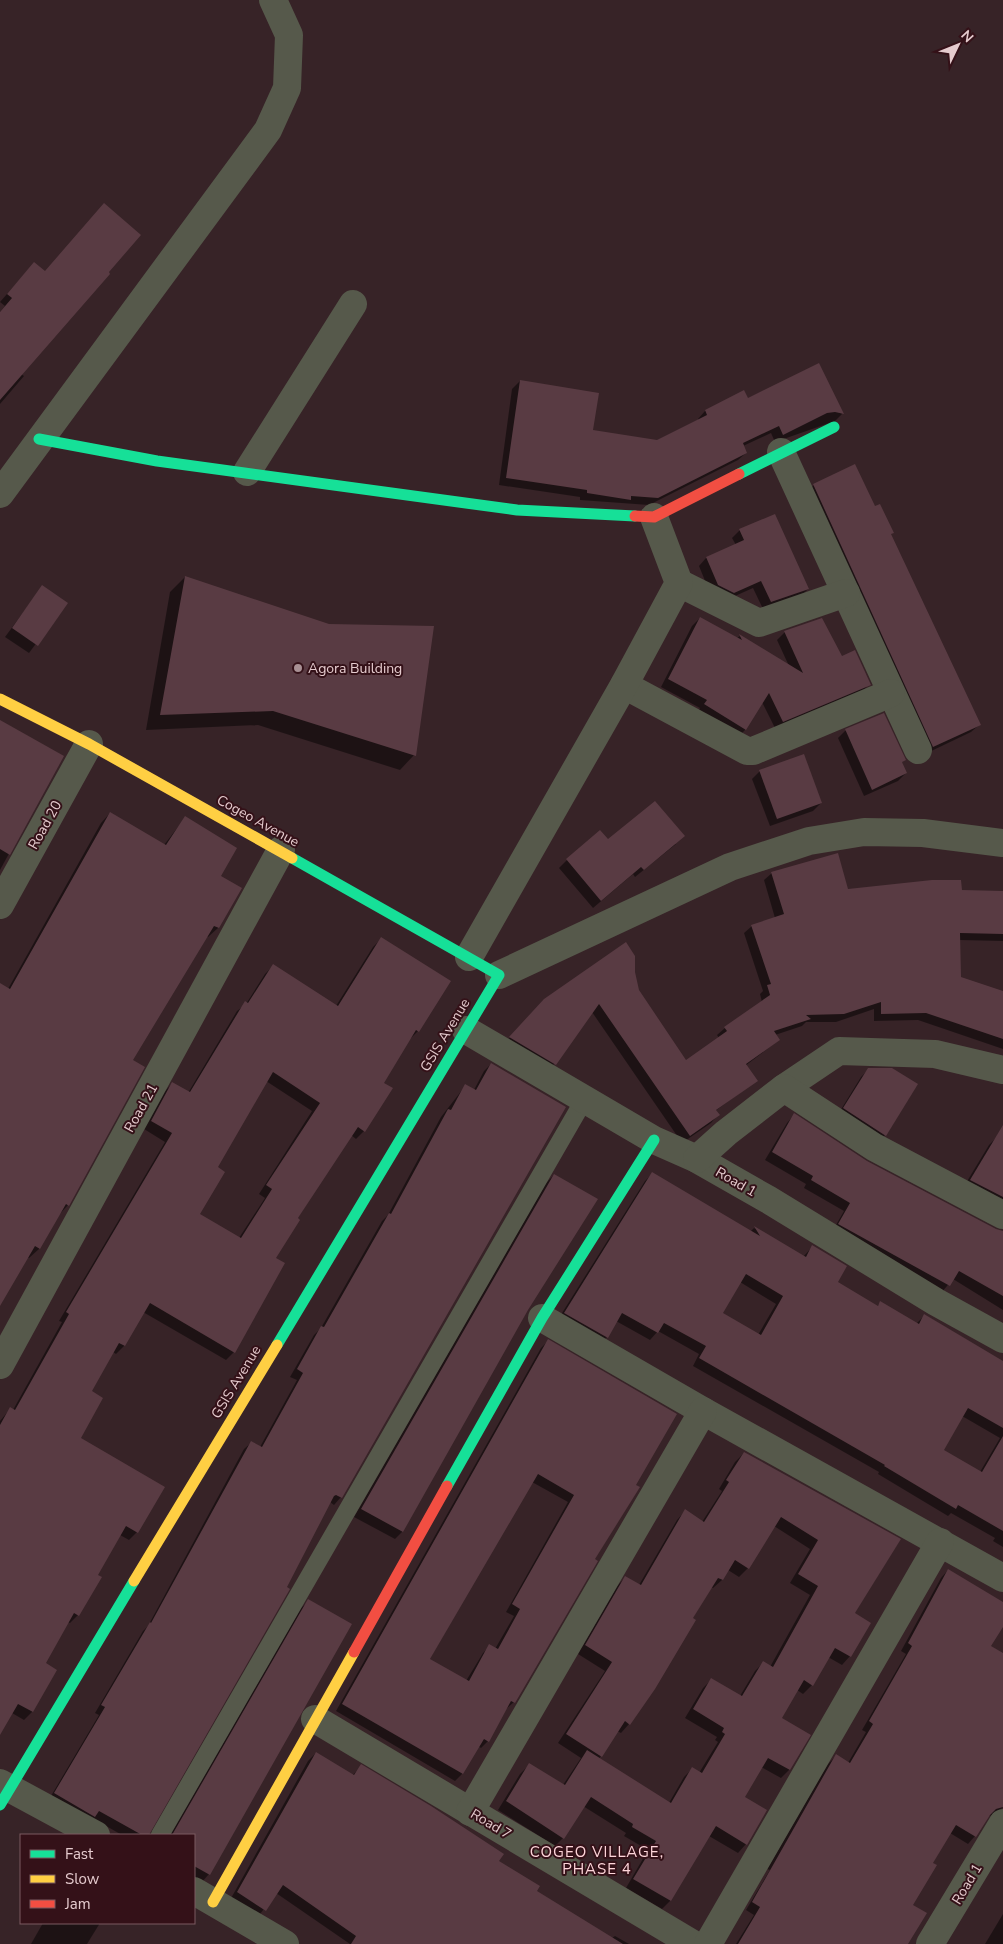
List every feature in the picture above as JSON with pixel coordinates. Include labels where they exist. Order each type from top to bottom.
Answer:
[{"type":"street","points":[[0,494],[268,130],[288,88],[289,35],[273,0]]},
{"type":"street","points":[[247,472],[353,304]]},
{"type":"street","points":[[39,439],[157,461],[517,510],[654,517],[834,427]]},
{"type":"street","points":[[781,452],[918,750]]},
{"type":"street","points":[[654,517],[679,583],[759,623],[846,593]]},
{"type":"street","points":[[469,957],[624,685],[679,583]]},
{"type":"street","points":[[624,685],[747,751],[753,751],[891,693]]},
{"type":"street","name":"Cogeo Avenue","points":[[0,699],[89,744],[499,974]]},
{"type":"street","name":"Road 20","points":[[0,905],[89,744]]},
{"type":"street","points":[[499,974],[730,867],[809,841],[864,832],[923,833],[1003,843]]},
{"type":"street","name":"Road 21","points":[[0,1365],[281,850]]},
{"type":"street","name":"GSIS Avenue","points":[[3,1792],[499,974]]},
{"type":"street","name":"Road 1","points":[[466,1030],[654,1140],[697,1159],[936,1302],[1003,1339]]},
{"type":"street","points":[[697,1159],[726,1133],[784,1088],[839,1051],[935,1054],[1003,1070]]},
{"type":"street","points":[[784,1088],[874,1147],[1003,1215]]},
{"type":"street","points":[[285,1944],[204,1896],[315,1720],[542,1318],[654,1140]]},
{"type":"street","points":[[542,1318],[702,1411],[1003,1578]]},
{"type":"street","points":[[470,1812],[702,1411]]},
{"type":"street","points":[[708,1944],[940,1542]]},
{"type":"street","name":"Road 7","points":[[315,1720],[693,1944]]},
{"type":"street","points":[[3,1792],[94,1834]]},
{"type":"street","name":"Road 1","points":[[930,1944],[1003,1823]]},
{"type":"lane","points":[[161,1834],[584,1100]]},
{"type":"building","points":[[104,203],[141,235],[109,272],[110,274],[0,400],[0,312],[12,298],[7,294],[34,262],[45,271]]},
{"type":"building","points":[[819,363],[844,414],[827,413],[783,435],[779,426],[743,443],[747,453],[658,498],[631,496],[631,500],[587,493],[587,490],[506,478],[520,380],[599,393],[593,430],[657,440],[707,415],[705,410],[744,390],[748,398]]},
{"type":"building","points":[[855,464],[875,506],[880,504],[894,533],[891,534],[981,725],[933,747],[813,484]]},
{"type":"building","points":[[775,514],[809,589],[771,602],[761,581],[734,593],[718,585],[706,557],[744,540],[739,529]]},
{"type":"building","name":"Agora Building","points":[[185,576],[329,624],[434,626],[416,756],[273,711],[160,715]]},
{"type":"building","points":[[42,585],[68,603],[38,646],[12,628]]},
{"type":"building","points":[[700,617],[742,640],[739,634],[803,673],[784,631],[822,618],[842,656],[855,650],[871,685],[783,722],[769,693],[746,730],[704,704],[707,700],[668,679]]},
{"type":"building","points":[[884,713],[906,760],[902,762],[907,773],[872,790],[845,729]]},
{"type":"building","points":[[0,720],[64,756],[10,855],[0,849]]},
{"type":"building","points":[[804,754],[822,803],[777,819],[759,770]]},
{"type":"building","points":[[655,801],[685,836],[644,870],[641,867],[601,901],[566,859],[600,830],[608,839]]},
{"type":"building","points":[[110,812],[166,845],[185,816],[237,848],[221,876],[242,888],[219,928],[214,926],[133,1060],[145,1067],[69,1206],[66,1204],[40,1249],[35,1246],[0,1306],[0,983],[10,989]]},
{"type":"building","points":[[838,853],[848,889],[932,880],[961,880],[962,890],[1003,891],[1003,934],[960,933],[961,977],[1003,991],[1003,1039],[926,1013],[881,1014],[881,1002],[844,1014],[806,1015],[811,1019],[774,1031],[780,1040],[746,1064],[758,1081],[716,1110],[720,1115],[690,1136],[599,1004],[556,1065],[509,1037],[544,999],[626,942],[635,956],[635,972],[639,990],[686,1060],[727,1031],[724,1027],[770,995],[767,985],[771,984],[751,925],[784,914],[771,872]]},
{"type":"building","points":[[381,937],[451,981],[419,1032],[416,1030],[384,1083],[393,1088],[365,1132],[358,1127],[298,1218],[300,1220],[276,1258],[285,1263],[235,1353],[150,1303],[125,1346],[119,1343],[92,1391],[103,1398],[81,1438],[165,1487],[138,1533],[126,1526],[98,1575],[102,1577],[79,1616],[74,1613],[46,1663],[57,1670],[33,1712],[18,1704],[0,1735],[0,1425],[10,1407],[15,1410],[69,1314],[66,1312],[172,1133],[151,1121],[172,1082],[190,1092],[245,1001],[248,1003],[273,964],[338,1006]],"holes":[[[273,1072],[320,1103],[266,1185],[272,1189],[241,1238],[200,1214],[225,1172],[218,1167]]]},
{"type":"building","points":[[491,1063],[566,1107],[342,1498],[334,1496],[287,1587],[290,1589],[150,1834],[140,1834],[99,1811],[95,1817],[54,1793],[105,1707],[101,1705],[151,1623],[251,1441],[262,1447],[303,1373],[297,1369],[321,1326],[324,1327],[389,1213],[391,1214],[448,1109],[451,1110],[465,1084],[476,1090]]},
{"type":"building","points":[[868,1068],[892,1068],[918,1084],[886,1136],[843,1108]]},
{"type":"building","points":[[794,1113],[867,1161],[1003,1231],[1003,1296],[959,1271],[950,1286],[838,1224],[850,1203],[811,1180],[813,1176],[772,1152]]},
{"type":"building","points":[[1003,1125],[1003,1197],[970,1180]]},
{"type":"building","points":[[652,1172],[760,1236],[754,1226],[806,1257],[812,1245],[847,1266],[838,1282],[878,1306],[880,1301],[919,1324],[924,1314],[1003,1361],[1003,1428],[968,1408],[944,1450],[982,1472],[1003,1436],[1003,1531],[958,1505],[956,1509],[885,1465],[699,1358],[706,1346],[664,1323],[658,1333],[622,1313],[608,1338],[564,1313]],"holes":[[[746,1274],[783,1296],[761,1335],[723,1313]]]},
{"type":"building","points":[[554,1174],[598,1199],[528,1310],[403,1532],[361,1509]]},
{"type":"building","points":[[548,1339],[677,1414],[636,1485],[640,1487],[595,1559],[598,1561],[515,1703],[511,1701],[489,1742],[484,1739],[463,1774],[342,1704]],"holes":[[[538,1474],[574,1495],[512,1604],[520,1609],[498,1649],[489,1644],[469,1681],[430,1659]]]},
{"type":"building","points":[[744,1452],[901,1539],[855,1613],[871,1623],[851,1657],[835,1648],[813,1686],[804,1680],[782,1718],[811,1735],[790,1770],[768,1758],[745,1797],[767,1810],[747,1845],[716,1826],[671,1901],[633,1879],[656,1841],[632,1827],[633,1824],[591,1797],[564,1839],[506,1801],[529,1763],[565,1785],[587,1750],[671,1803],[692,1767],[702,1773],[725,1734],[722,1732],[724,1728],[693,1709],[711,1678],[742,1696],[763,1661],[773,1667],[818,1586],[798,1574],[818,1540],[781,1517],[749,1569],[735,1560],[723,1580],[718,1578],[693,1618],[696,1620],[655,1689],[630,1725],[625,1721],[602,1757],[566,1734],[612,1662],[585,1645],[625,1576],[641,1585],[685,1509],[704,1522],[729,1482],[726,1480]]},
{"type":"building","points":[[948,1569],[1003,1602],[1003,1627],[991,1646],[1003,1653],[1003,1807],[996,1809],[990,1815],[976,1837],[956,1825],[933,1863],[937,1865],[913,1905],[927,1913],[908,1944],[738,1944],[760,1907],[752,1902],[836,1754],[850,1763],[873,1724],[869,1721],[912,1646],[908,1643]]},
{"type":"building","points":[[308,1599],[352,1624],[210,1875],[195,1867],[195,1834],[173,1834]]},
{"type":"building","points":[[316,1752],[354,1775],[361,1764],[431,1806],[504,1854],[499,1861],[540,1886],[537,1891],[623,1944],[351,1944],[356,1936],[283,1885],[266,1911],[237,1892]]},
{"type":"traffic: fast","points":[[739,474],[834,427]]},
{"type":"traffic: fast","points":[[39,439],[157,461],[517,510],[635,516]]},
{"type":"traffic: fast","points":[[277,1345],[499,975],[292,858]]},
{"type":"traffic: fast","points":[[447,1486],[542,1318],[654,1140]]},
{"type":"traffic: fast","points":[[0,1805],[134,1581]]},
{"type":"traffic: slow","points":[[0,699],[89,744],[292,858]]},
{"type":"traffic: slow","points":[[134,1581],[277,1345]]},
{"type":"traffic: slow","points":[[213,1902],[354,1652]]},
{"type":"traffic: jam","points":[[635,516],[654,517],[739,474]]},
{"type":"traffic: jam","points":[[354,1652],[447,1486]]},
{"type":"place","name":"Agora Building","points":[[298,668]]},
{"type":"district","name":"COGEO VILLAGE, PHASE 4","points":[[597,1860]]}]
